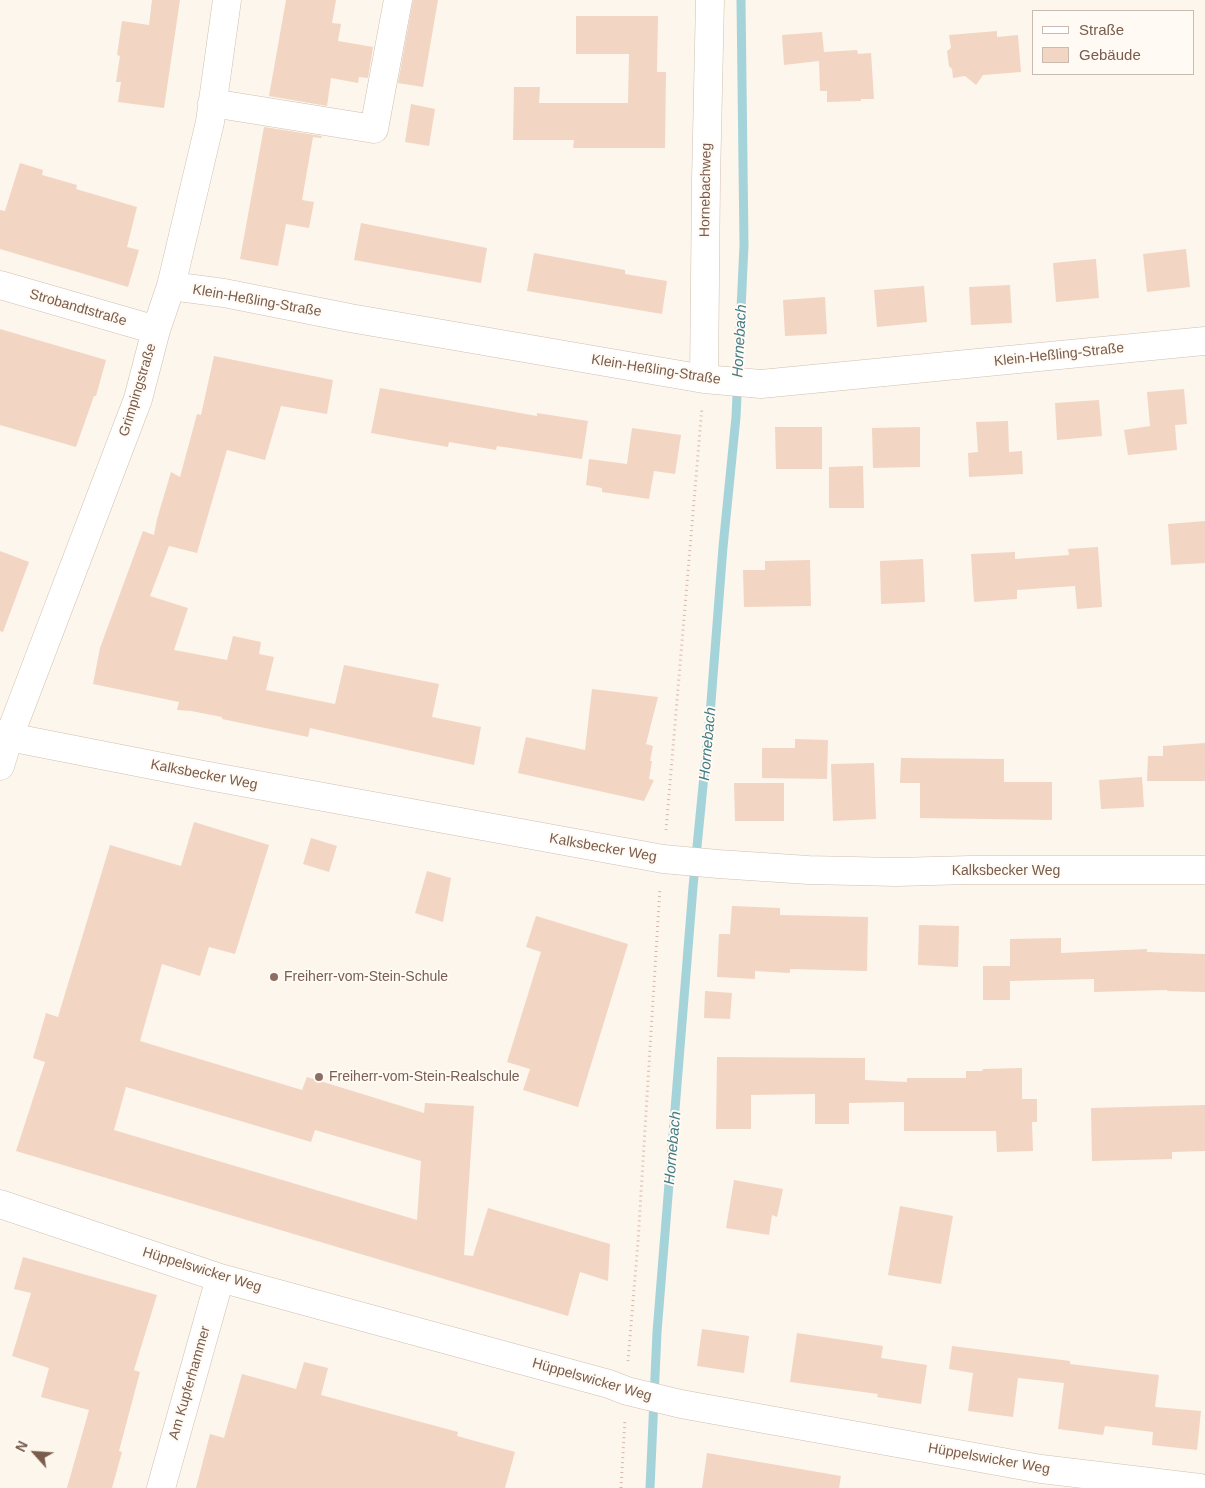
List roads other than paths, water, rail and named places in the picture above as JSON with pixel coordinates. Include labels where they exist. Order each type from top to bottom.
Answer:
[{"type":"street","name":"Grimpingstraße","points":[[0,766],[4,736],[138,399],[156,330],[171,286],[210,122],[227,0]]},
{"type":"street","points":[[212,103],[374,129],[398,0]]},
{"type":"street","name":"Hornebachweg","points":[[704,379],[710,0]]},
{"type":"street","name":"Strobandtstraße","points":[[0,285],[156,330]]},
{"type":"street","name":"Klein-Heßling-Straße","points":[[171,286],[224,293],[350,318],[704,379],[761,384],[1205,341]]},
{"type":"street","name":"Kalksbecker Weg","points":[[4,736],[203,776],[663,859],[808,870],[896,872],[970,870],[1205,870]]},
{"type":"street","name":"Hüppelswicker Weg","points":[[0,1204],[220,1278],[609,1384],[631,1392],[682,1404],[1042,1469],[1200,1488]]},
{"type":"street","name":"Am Kupferhammer","points":[[161,1488],[220,1278]]},
{"type":"waterway","name":"Hornebach","points":[[650,1488],[657,1332],[693,887],[736,417],[744,245],[741,0]]},
{"type":"place","name":"Freiherr-vom-Stein-Schule","points":[[274,977]]},
{"type":"place","name":"Freiherr-vom-Stein-Realschule","points":[[319,1077]]}]
